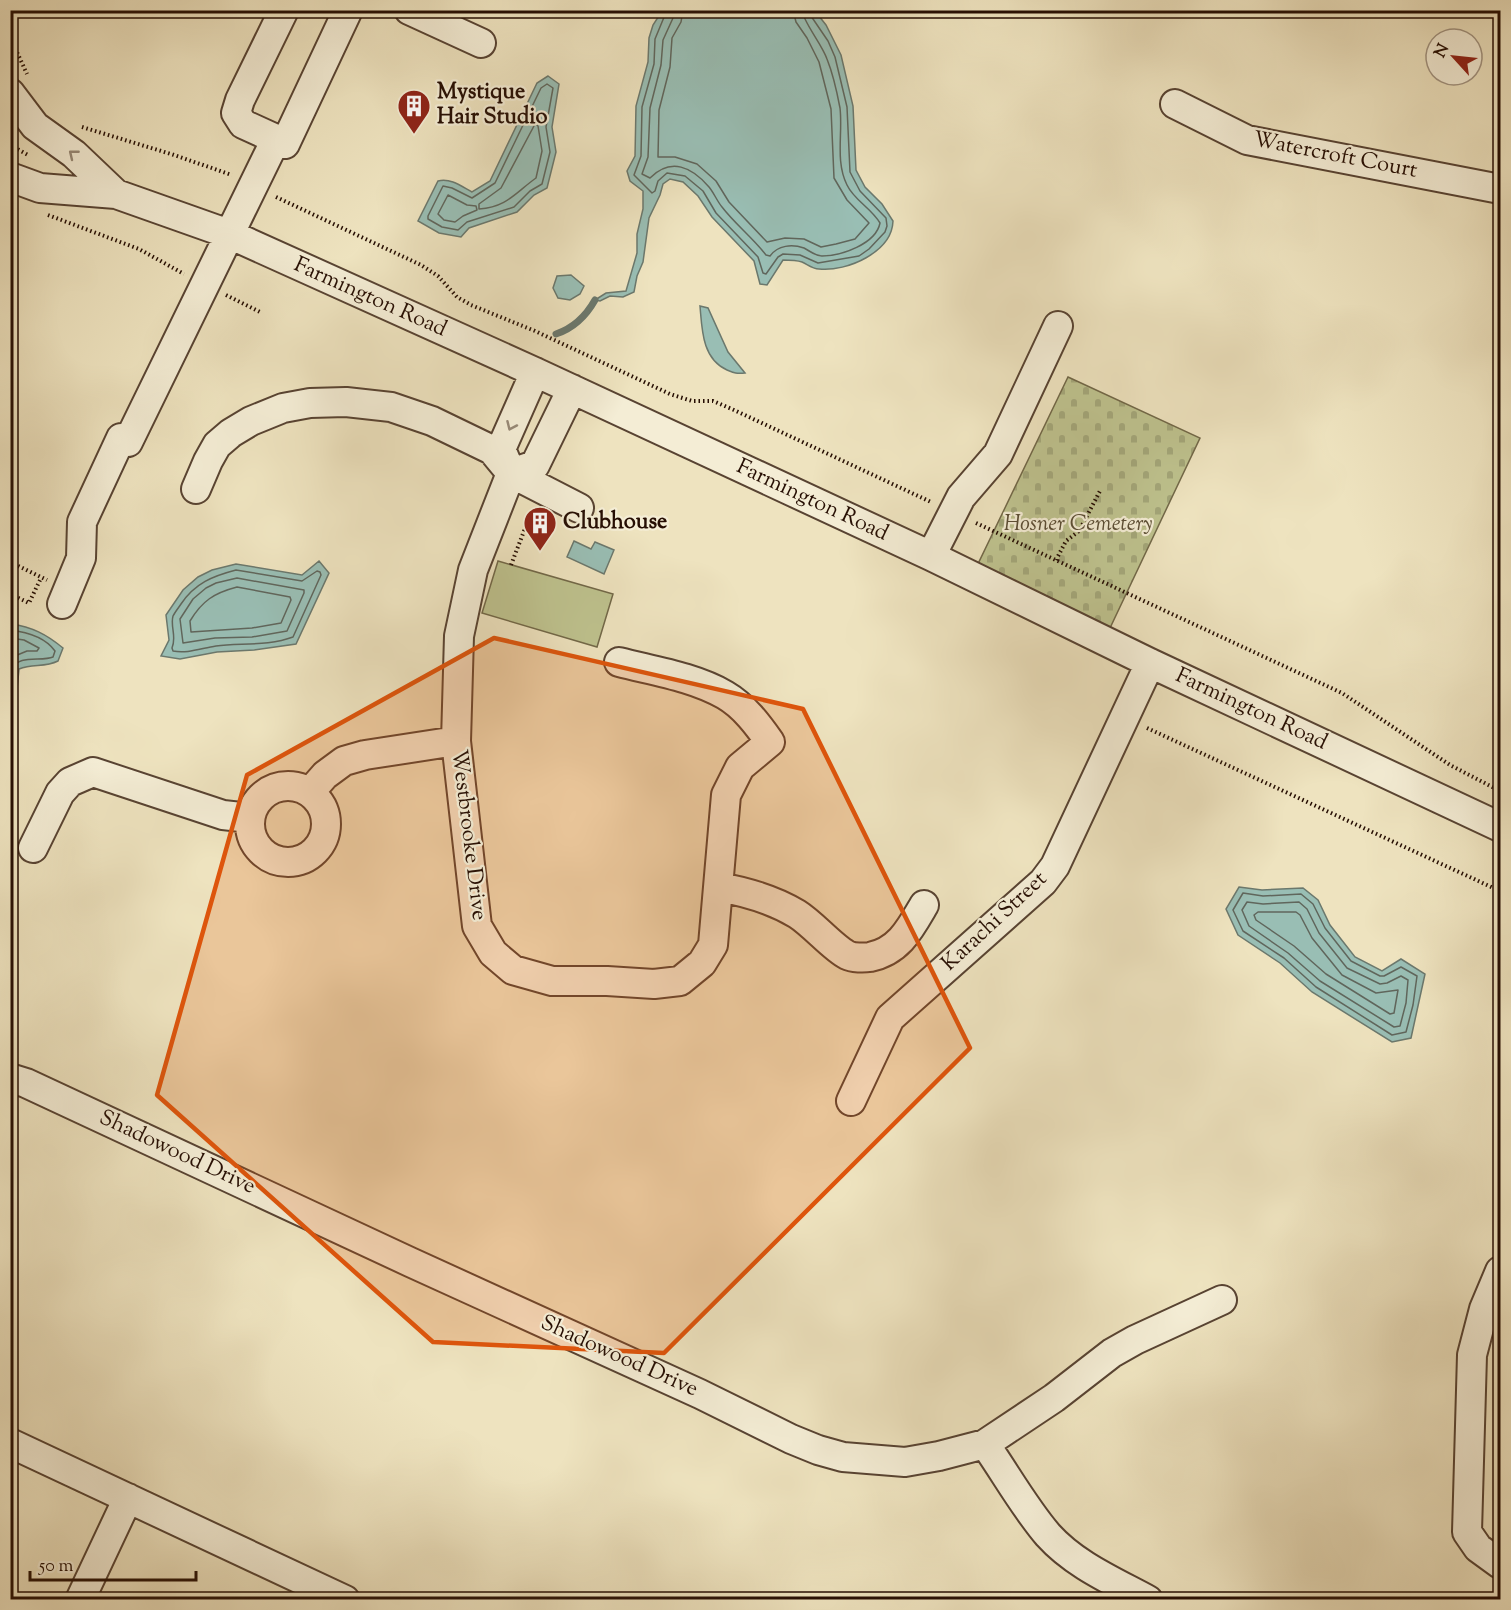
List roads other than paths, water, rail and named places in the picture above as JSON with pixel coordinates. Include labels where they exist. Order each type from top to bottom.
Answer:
[{"type":"street","points":[[284,10],[240,100],[236,113],[243,124],[285,144],[348,10]]},
{"type":"street","points":[[409,10],[481,43]]},
{"type":"street","name":"Farmington Road","points":[[10,93],[35,126],[74,154],[116,194]]},
{"type":"street","name":"Watercroft Court","points":[[1175,104],[1247,140],[1500,189]]},
{"type":"street","points":[[62,604],[81,558],[82,522],[276,139]]},
{"type":"street","name":"Farmington Road","points":[[10,177],[40,188],[116,194],[228,234],[535,372],[931,556],[1150,663],[1500,827]]},
{"type":"street","points":[[931,556],[961,497],[998,453],[1058,326]]},
{"type":"street","points":[[511,473],[501,449],[535,372]]},
{"type":"street","points":[[511,473],[535,465],[572,389]]},
{"type":"street","points":[[196,489],[218,445],[251,421],[283,408],[310,403],[346,402],[412,412],[492,450],[511,473],[579,508]]},
{"type":"street","name":"Westbrooke Drive","points":[[511,473],[473,570],[459,636],[456,741],[477,926],[493,953],[513,970],[552,981],[654,984],[680,981],[702,963],[713,945],[726,795],[740,767],[770,742],[753,719],[727,696],[696,682],[620,662]]},
{"type":"street","name":"Karachi Street","points":[[851,1101],[890,1018],[1043,882],[1055,866],[1150,663]]},
{"type":"street","points":[[310,792],[325,775],[344,761],[365,755],[456,741]]},
{"type":"street","points":[[33,848],[60,793],[70,782],[93,772],[223,814],[250,818]]},
{"type":"street","points":[[285,786],[298,787],[310,792],[325,812],[324,837],[318,848],[309,856],[297,861],[285,862],[273,859],[262,853],[254,843],[250,831],[250,818],[254,806],[262,796],[273,789],[285,786]]},
{"type":"street","points":[[719,887],[772,901],[798,915],[848,955],[865,957],[880,955],[898,945],[908,934],[924,905]]},
{"type":"street","name":"Shadowood Drive","points":[[10,1078],[26,1083],[140,1135],[818,1450],[843,1457],[905,1462],[985,1444],[1053,1398],[1112,1353],[1222,1300]]},
{"type":"street","points":[[1500,1271],[1484,1309],[1472,1355],[1467,1483],[1467,1533],[1478,1548],[1500,1564]]},
{"type":"street","points":[[10,1443],[345,1599]]},
{"type":"street","points":[[985,1444],[1028,1510],[1049,1536],[1071,1556],[1095,1572],[1148,1599]]},
{"type":"street","points":[[80,1599],[128,1498]]},
{"type":"water","points":[[662,11],[815,11],[826,25],[841,55],[853,106],[856,170],[865,187],[882,204],[893,221],[891,232],[877,251],[854,263],[830,269],[816,269],[800,261],[783,260],[767,285],[760,284],[754,261],[712,217],[698,196],[683,182],[670,179],[663,184],[649,218],[643,262],[634,292],[623,297],[610,296],[600,301],[595,300],[606,293],[626,291],[637,253],[637,234],[643,209],[643,191],[630,181],[627,171],[635,156],[636,106],[648,62],[649,38],[653,25]]},
{"type":"water","points":[[548,76],[559,84],[552,127],[556,152],[547,188],[534,195],[517,212],[469,228],[461,237],[439,233],[418,221],[438,181],[452,182],[472,192],[490,181],[537,83]]},
{"type":"water","points":[[571,275],[584,286],[580,294],[570,300],[558,298],[553,288],[557,276]]},
{"type":"water","points":[[700,306],[708,308],[728,352],[745,373],[727,370],[713,359],[705,342]]},
{"type":"water","points":[[574,541],[591,549],[595,542],[614,550],[604,574],[567,557]]},
{"type":"water","points":[[319,561],[329,573],[296,644],[217,652],[180,659],[161,656],[169,640],[166,615],[183,590],[198,577],[212,570],[236,564],[302,575]]},
{"type":"water","points":[[11,624],[38,632],[63,648],[58,661],[19,669],[17,689],[11,698]]},
{"type":"water","points":[[1239,887],[1262,890],[1303,888],[1318,900],[1330,925],[1355,957],[1382,971],[1401,959],[1425,974],[1411,1038],[1392,1042],[1312,992],[1280,963],[1238,935],[1226,909]]},
{"type":"waterway","points":[[556,334],[579,321],[595,300]]},
{"type":"place","name":"Mystique Hair Studio","points":[[414,135]]},
{"type":"place","name":"Clubhouse","points":[[540,552]]},
{"type":"park label","name":"Hosner Cemetery","points":[[1078,525]]}]
